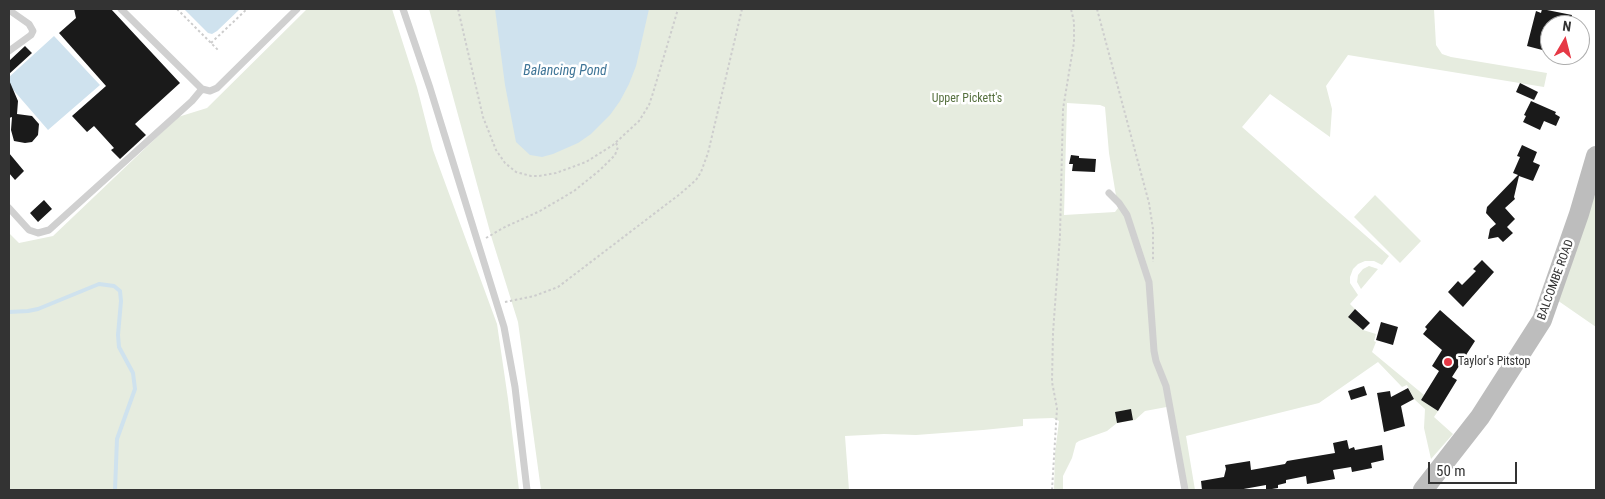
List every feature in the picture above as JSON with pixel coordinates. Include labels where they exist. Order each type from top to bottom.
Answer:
[{"type":"main road","name":"BALCOMBE ROAD","points":[[1423,490],[1480,417],[1542,320],[1579,214],[1596,156]]},
{"type":"lane","points":[[122,9],[202,88],[210,91],[217,88],[297,9]]},
{"type":"lane","points":[[403,9],[430,88],[504,327],[515,387],[528,490]]},
{"type":"lane","points":[[9,10],[29,24],[33,31],[31,35],[9,51]]},
{"type":"lane","points":[[9,208],[29,230],[38,233],[49,230],[192,101],[202,88]]},
{"type":"lane","points":[[1109,193],[1120,203],[1129,218],[1149,282],[1154,351],[1166,386],[1185,490]]},
{"type":"path","points":[[177,9],[218,50]]},
{"type":"path","points":[[210,43],[247,9]]},
{"type":"path","points":[[458,9],[488,132],[500,157],[511,169],[531,176],[556,174],[586,162],[616,143],[634,127],[649,105],[678,9]]},
{"type":"path","points":[[498,304],[534,296],[558,287],[696,180],[708,153],[742,9]]},
{"type":"path","points":[[1052,490],[1057,408],[1052,382],[1053,341],[1060,235],[1063,109],[1074,42],[1074,22],[1071,9]]},
{"type":"path","points":[[1097,9],[1149,203],[1153,229],[1153,266]]},
{"type":"path","points":[[478,243],[574,191],[615,155],[618,147],[616,143]]},
{"type":"green space","points":[[307,9],[392,9],[417,87],[433,150],[497,324],[519,490],[9,490],[9,233],[19,243],[53,236],[178,117],[207,108]]},
{"type":"green space","name":"Upper Pickett's","points":[[429,9],[1434,9],[1436,45],[1442,54],[1547,73],[1544,87],[1348,55],[1326,86],[1332,109],[1330,137],[1270,94],[1242,127],[1389,256],[1382,265],[1374,261],[1365,261],[1353,269],[1350,283],[1358,295],[1350,304],[1355,309],[1348,317],[1363,330],[1376,334],[1374,341],[1376,342],[1372,352],[1424,395],[1421,400],[1438,411],[1434,417],[1453,434],[1431,459],[1424,428],[1425,409],[1414,399],[1407,385],[1402,387],[1378,362],[1319,403],[1186,436],[1195,490],[1187,490],[1172,406],[1145,411],[1135,420],[1117,423],[1107,431],[1076,443],[1072,458],[1063,476],[1063,490],[1054,490],[1055,453],[1059,421],[1053,418],[1023,419],[1023,426],[983,430],[916,435],[845,436],[849,490],[541,490],[518,322],[492,239]],"holes":[[[1067,103],[1105,107],[1109,153],[1118,208],[1115,212],[1064,215]]]},
{"type":"green space","points":[[1596,192],[1596,327],[1557,300]]},
{"type":"green space","points":[[1375,195],[1421,241],[1400,263],[1354,217]]},
{"type":"green space","points":[[1369,266],[1378,269],[1361,289],[1357,282],[1358,275]]},
{"type":"water","points":[[184,9],[240,9],[212,34],[208,33]]},
{"type":"water","name":"Balancing Pond","points":[[495,9],[649,9],[636,66],[620,101],[610,115],[591,134],[578,143],[542,157],[530,155],[516,142],[505,85]]},
{"type":"water","points":[[54,36],[100,85],[48,130],[9,85],[9,77]]},
{"type":"building","points":[[74,9],[111,9],[180,83],[135,124],[146,135],[120,159],[111,150],[114,148],[94,126],[87,132],[72,116],[106,86],[59,33],[76,18]]},
{"type":"building","points":[[1542,9],[1572,15],[1540,15],[1540,49],[1527,46],[1536,11],[1541,13]]},
{"type":"building","points":[[25,46],[32,53],[9,74],[9,61]]},
{"type":"building","points":[[9,80],[18,101],[17,114],[32,116],[39,124],[38,135],[32,142],[14,141],[11,130],[12,117],[9,118]]},
{"type":"building","points":[[1520,83],[1538,92],[1534,100],[1516,92]]},
{"type":"building","points":[[1531,101],[1556,112],[1555,114],[1560,117],[1556,126],[1544,121],[1540,130],[1523,122],[1526,116],[1524,115]]},
{"type":"building","points":[[1522,145],[1537,152],[1533,162],[1540,165],[1533,181],[1519,176],[1515,199],[1505,208],[1515,219],[1507,227],[1513,233],[1503,242],[1498,237],[1488,239],[1490,229],[1496,224],[1486,213],[1487,207],[1518,175],[1513,173],[1520,157],[1517,156]]},
{"type":"building","points":[[9,153],[24,171],[15,180],[9,173]]},
{"type":"building","points":[[1071,155],[1079,156],[1079,158],[1096,159],[1095,172],[1072,171],[1073,164],[1069,164]]},
{"type":"building","points":[[44,200],[52,209],[38,222],[30,213]]},
{"type":"building","points":[[1482,260],[1494,272],[1463,307],[1448,292],[1458,281],[1462,285],[1476,271],[1473,269]]},
{"type":"building","points":[[1355,309],[1370,323],[1363,330],[1348,317]]},
{"type":"building","name":"Taylor's Pitstop","points":[[1440,310],[1475,341],[1452,377],[1457,380],[1438,411],[1421,400],[1439,371],[1432,366],[1442,350],[1423,334],[1427,329],[1425,327]]},
{"type":"building","points":[[1381,322],[1398,327],[1393,345],[1376,340]]},
{"type":"building","points":[[1364,386],[1367,395],[1351,400],[1348,391]]},
{"type":"building","points":[[1408,388],[1414,399],[1401,406],[1405,426],[1384,432],[1377,393],[1390,391],[1391,397]]},
{"type":"building","points":[[1131,409],[1133,420],[1117,423],[1115,412]]},
{"type":"building","points":[[1347,440],[1349,449],[1354,447],[1355,450],[1382,445],[1384,460],[1371,463],[1372,468],[1352,472],[1351,467],[1333,470],[1335,479],[1307,484],[1306,476],[1286,480],[1286,483],[1278,485],[1278,488],[1266,490],[1266,485],[1238,490],[1202,490],[1201,481],[1224,477],[1225,465],[1250,461],[1251,470],[1285,464],[1287,461],[1335,453],[1333,443]]},
{"type":"waterway","points":[[9,312],[38,309],[99,284],[114,286],[120,291],[119,347],[133,373],[135,389],[117,439],[115,490]]},
{"type":"place","name":"Taylor's Pitstop","points":[[1448,362]]}]
